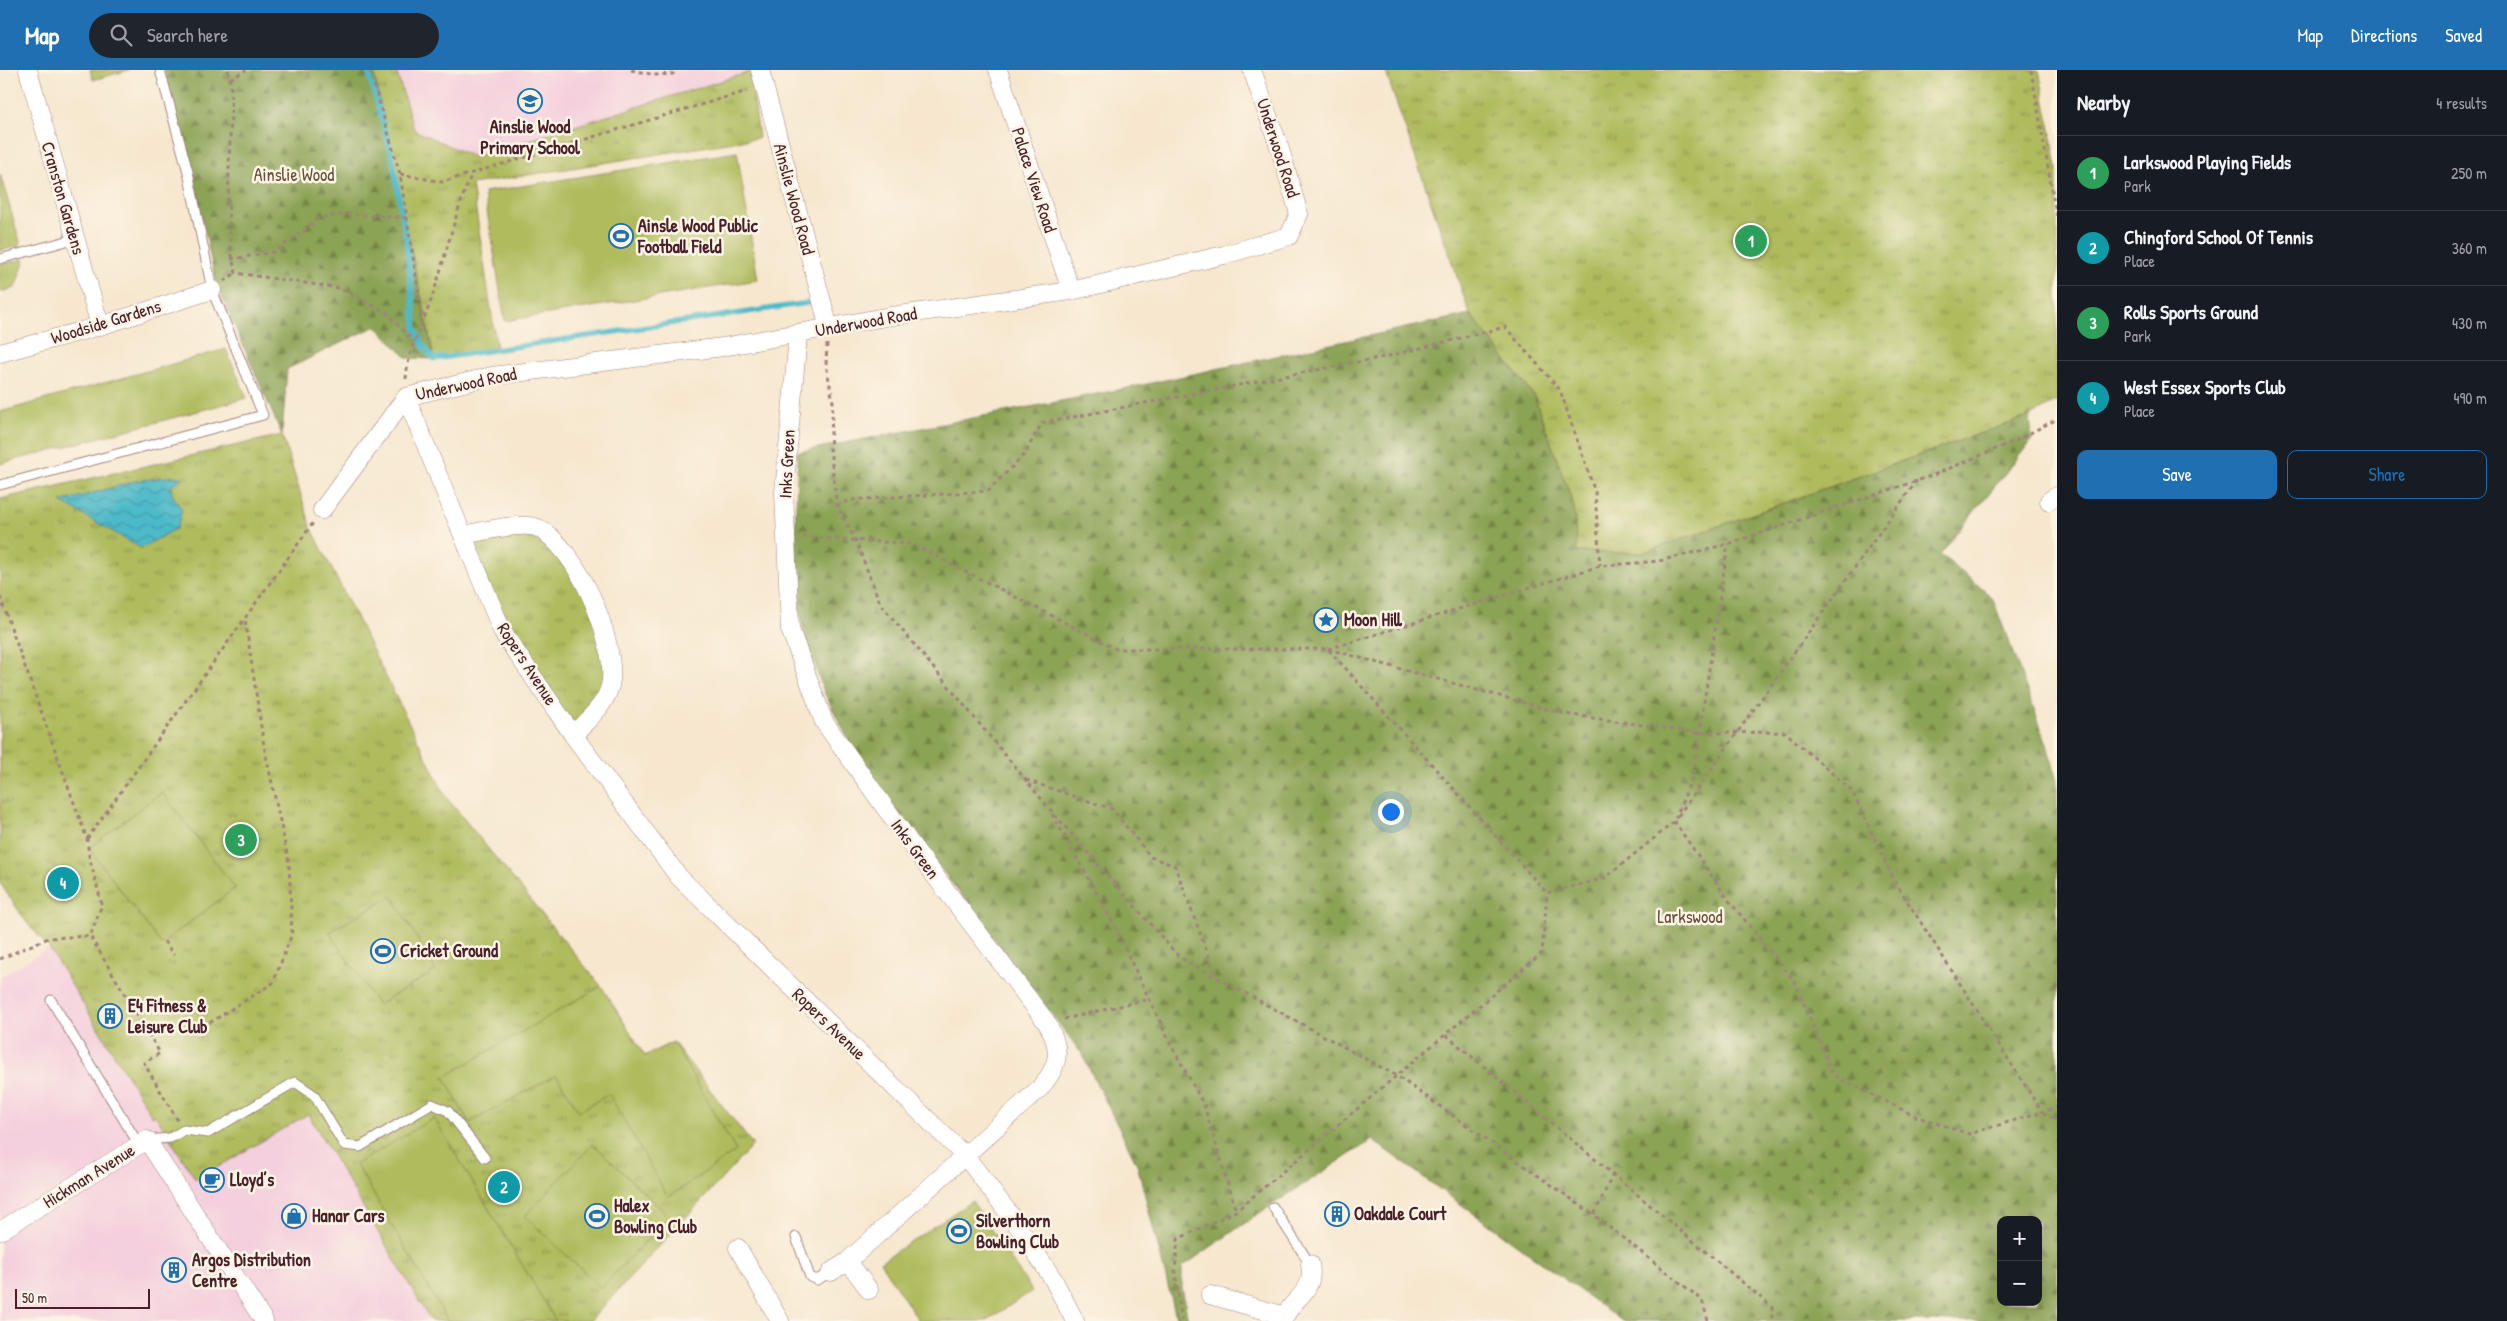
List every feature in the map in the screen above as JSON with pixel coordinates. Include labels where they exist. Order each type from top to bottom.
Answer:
[{"type":"street","name":"Cranston Gardens","points":[[28,70],[100,326]]},
{"type":"street","name":"Palace View Road","points":[[998,70],[1071,291]]},
{"type":"street","name":"Underwood Road","points":[[322,510],[406,397],[492,376],[723,347],[885,318],[1071,291],[1224,255],[1289,236],[1299,214],[1280,149],[1252,70]]},
{"type":"street","name":"Ainslie Wood Road","points":[[762,78],[829,328]]},
{"type":"street","name":"Woodside Gardens","points":[[0,353],[100,326],[212,290]]},
{"type":"street","name":"Inks Green","points":[[798,335],[784,492],[790,629],[824,722],[916,851],[1047,1023],[1056,1038],[1058,1058],[1053,1074],[966,1157],[848,1261],[831,1272]]},
{"type":"street","name":"Ropers Avenue","points":[[406,397],[503,633],[573,735],[679,878],[966,1157],[1011,1216],[1053,1279],[1075,1321]]},
{"type":"street","points":[[463,535],[515,527],[536,527],[553,538],[588,586],[606,636],[611,680],[602,705],[573,735]]},
{"type":"street","name":"Hickman Avenue","points":[[0,1231],[143,1142],[264,1321]]},
{"type":"street","points":[[738,1248],[780,1321]]},
{"type":"street","points":[[848,1261],[869,1290]]},
{"type":"street","points":[[1210,1295],[1284,1319],[1309,1286],[1311,1279],[1310,1264]]},
{"type":"lane","points":[[0,485],[262,414],[212,290],[188,172],[160,70]]},
{"type":"lane","points":[[0,259],[74,239]]},
{"type":"lane","points":[[51,1000],[143,1142],[170,1138],[184,1130],[208,1133],[295,1082],[314,1094],[344,1146],[360,1147],[432,1104],[448,1110],[485,1158]]},
{"type":"lane","points":[[1273,1207],[1310,1264]]},
{"type":"lane","points":[[796,1237],[810,1277],[817,1280],[831,1272]]},
{"type":"path","points":[[228,70],[232,87],[229,186],[232,259],[236,273],[339,288],[386,312],[414,342]]},
{"type":"path","points":[[230,79],[246,70]]},
{"type":"path","points":[[370,70],[400,174],[423,321]]},
{"type":"path","points":[[631,70],[656,75],[673,74],[674,70]]},
{"type":"path","points":[[2031,70],[2057,219]]},
{"type":"path","points":[[400,174],[442,182],[762,78]]},
{"type":"path","points":[[406,397],[407,358],[423,321],[463,195],[472,173]]},
{"type":"path","points":[[232,259],[275,252],[319,218],[349,214],[408,218]]},
{"type":"path","points":[[837,506],[850,500],[988,491],[1024,455],[1042,423],[1390,356],[1505,327],[1560,390],[1595,492],[1600,566]]},
{"type":"path","points":[[829,328],[826,364],[833,402],[830,448],[837,506],[856,541],[880,603],[1048,808],[1179,957],[1397,1076],[1594,1215],[1702,1300],[1708,1321]]},
{"type":"path","points":[[1328,649],[1600,566],[1659,561],[1728,544],[1918,480],[2014,441],[2057,419]]},
{"type":"path","points":[[1547,893],[1605,878],[1674,822],[1918,480]]},
{"type":"path","points":[[87,840],[311,526]]},
{"type":"path","points":[[786,536],[913,544],[1116,649],[1328,649],[1565,714],[1700,733],[1785,732],[1852,791],[1894,882],[2042,1112],[2057,1120]]},
{"type":"path","points":[[1674,822],[1693,775],[1728,544]]},
{"type":"path","points":[[0,597],[87,840],[89,856],[102,905],[90,936]]},
{"type":"path","points":[[203,1028],[273,983],[292,934],[289,863],[264,746],[245,619]]},
{"type":"path","points":[[1182,1321],[1175,1271],[1178,1239],[1236,1211],[1542,953],[1547,893],[1328,649]]},
{"type":"path","points":[[1026,780],[1112,809],[1151,857],[1175,866],[1216,977]]},
{"type":"path","points":[[1048,808],[1111,919],[1170,1043],[1204,1105],[1236,1211]]},
{"type":"path","points":[[1674,822],[1730,902],[1795,982],[1833,1075],[1915,1116],[1969,1134],[2057,1107]]},
{"type":"path","points":[[0,959],[48,938],[90,936]]},
{"type":"path","points":[[90,936],[160,1053],[144,1063],[184,1130]]},
{"type":"path","points":[[164,941],[174,956]]},
{"type":"path","points":[[1047,1023],[1149,998]]},
{"type":"path","points":[[1446,1035],[1772,1307],[1772,1321]]},
{"type":"path","points":[[1594,1215],[1613,1174]]},
{"type":"shaded area","name":"Ainslie Wood Primary School","points":[[396,70],[750,70],[750,72],[474,157],[414,130]]},
{"type":"shaded area","points":[[49,948],[152,1116],[155,1114],[170,1138],[308,1114],[432,1321],[0,1321],[0,977]]},
{"type":"green space","points":[[90,70],[129,70],[93,80]]},
{"type":"green space","name":"Ainslie Wood","points":[[164,70],[373,70],[434,359],[407,358],[376,326],[287,369],[282,435],[216,283],[192,171]]},
{"type":"green space","points":[[373,70],[396,70],[414,130],[474,157],[750,72],[759,138],[472,184],[497,349],[434,359]]},
{"type":"green space","points":[[1385,70],[2039,70],[2057,167],[2057,401],[2030,416],[1643,553],[1577,552],[1573,506],[1534,396],[1470,314]]},
{"type":"green space","name":"Ainsle Wood Public Football Field","points":[[737,152],[758,280],[505,321],[484,192]]},
{"type":"green space","points":[[0,174],[21,245],[0,251]]},
{"type":"green space","points":[[25,259],[15,288],[0,292],[0,264]]},
{"type":"green space","name":"Larkswood","points":[[1470,314],[1534,396],[1574,506],[1577,552],[1643,553],[2030,416],[2032,440],[1940,554],[1992,597],[2047,744],[2057,782],[2057,1321],[1622,1321],[1372,1140],[1258,1214],[1182,1267],[1182,1287],[1188,1321],[1177,1321],[1137,1164],[1082,1054],[861,764],[824,692],[803,630],[794,561],[798,452],[1133,387]]},
{"type":"green space","points":[[226,349],[247,398],[0,464],[0,412]]},
{"type":"green space","points":[[282,435],[311,527],[446,797],[601,986],[645,1056],[673,1042],[753,1145],[590,1321],[431,1321],[308,1114],[196,1180],[155,1115],[152,1116],[49,948],[27,923],[0,883],[0,499]]},
{"type":"green space","points":[[536,527],[588,587],[611,680],[573,735],[503,633],[463,535]]},
{"type":"green space","points":[[162,792],[235,888],[161,944],[89,848]]},
{"type":"green space","name":"Cricket Ground","points":[[392,896],[436,970],[378,1005],[329,932]]},
{"type":"green space","points":[[601,986],[645,1056],[673,1042],[736,1151],[668,1197],[609,1094],[579,1111],[556,1075],[469,1123],[444,1077]]},
{"type":"green space","points":[[434,1118],[556,1321],[448,1321],[356,1164]]},
{"type":"green space","name":"Halex Bowling Club","points":[[593,1144],[669,1216],[601,1288],[525,1216]]},
{"type":"green space","name":"Silverthorn Bowling Club","points":[[972,1201],[1032,1291],[986,1321],[919,1321],[880,1262]]},
{"type":"water","points":[[174,476],[183,478],[170,487],[173,496],[182,510],[177,528],[141,548],[61,502],[136,481]]},
{"type":"waterway","points":[[368,70],[392,156],[406,238],[416,331],[424,347],[434,359],[821,301]]},
{"type":"place","name":"Ainslie Wood Primary School","points":[[530,101]]},
{"type":"place","name":"Ainsle Wood Public Football Field","points":[[621,236]]},
{"type":"place","name":"Larkswood Playing Fields","points":[[1751,241]]},
{"type":"place","name":"Moon Hill","points":[[1326,620]]},
{"type":"place","name":"Rolls Sports Ground","points":[[241,840]]},
{"type":"place","name":"West Essex Sports Club","points":[[63,883]]},
{"type":"place","name":"Cricket Ground","points":[[383,951]]},
{"type":"place","name":"E4 Fitness & Leisure Club","points":[[110,1016]]},
{"type":"place","name":"Lloyd’s","points":[[212,1180]]},
{"type":"place","name":"Chingford School Of Tennis","points":[[504,1187]]},
{"type":"place","name":"Oakdale Court","points":[[1337,1214]]},
{"type":"place","name":"Hanar Cars","points":[[294,1216]]},
{"type":"place","name":"Halex Bowling Club","points":[[597,1216]]},
{"type":"place","name":"Silverthorn Bowling Club","points":[[959,1231]]},
{"type":"place","name":"Argos Distribution Centre","points":[[174,1270]]}]
